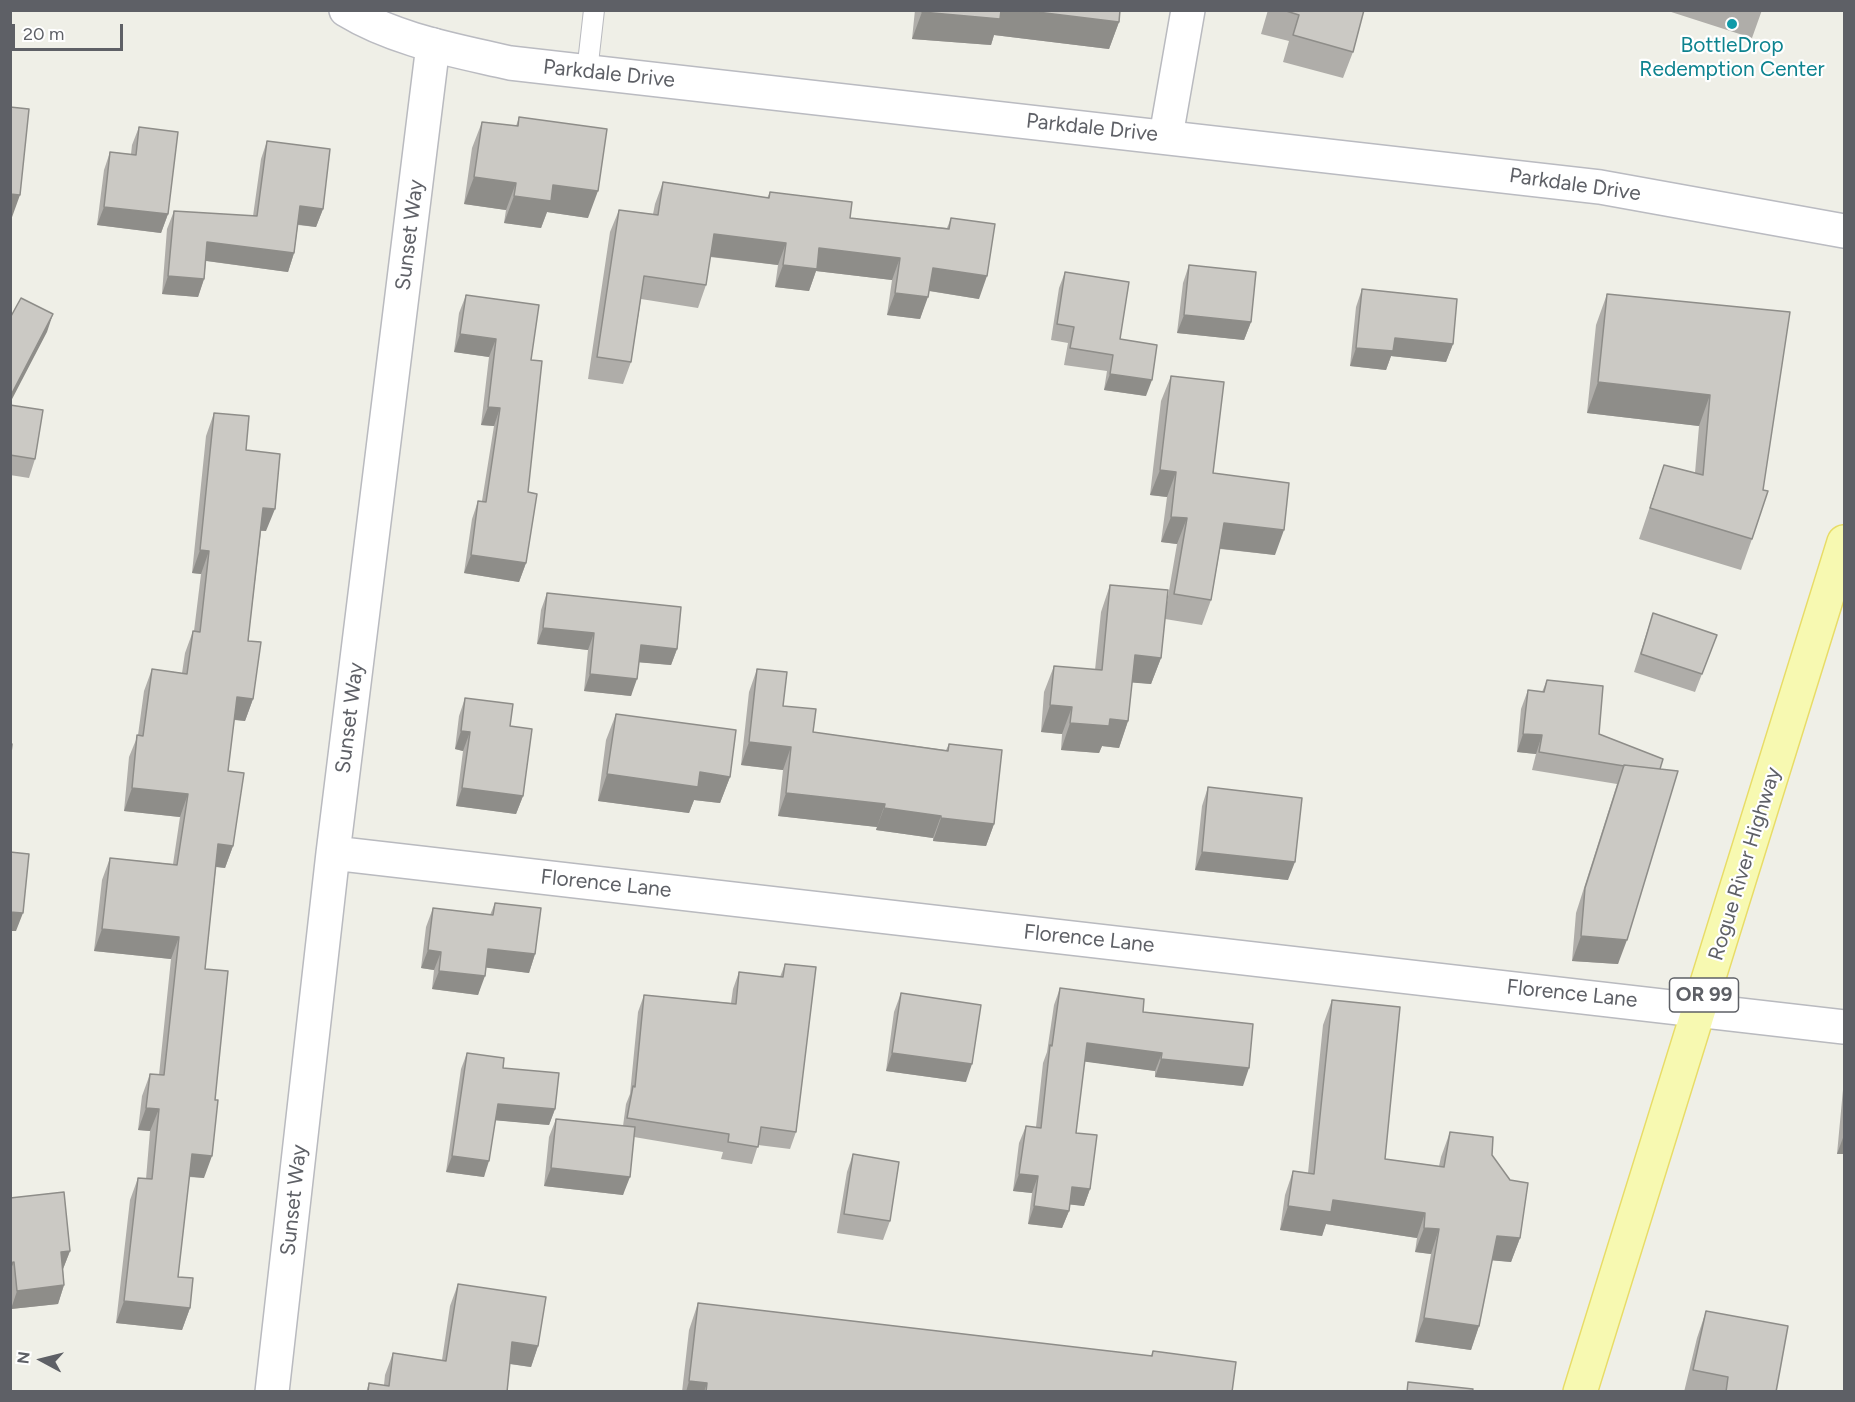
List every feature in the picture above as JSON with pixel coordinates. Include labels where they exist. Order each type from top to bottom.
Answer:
[{"type":"main road","name":"Rogue River Highway","points":[[1580,1392],[1845,542]]},
{"type":"street","name":"Parkdale Drive","points":[[346,10],[371,25],[433,45],[510,63],[1600,187],[1845,231]]},
{"type":"street","points":[[1167,136],[1188,10]]},
{"type":"street","name":"Sunset Way","points":[[272,1392],[333,853],[433,45]]},
{"type":"street","name":"Florence Lane","points":[[333,853],[1700,1008],[1845,1027]]},
{"type":"lane","points":[[587,72],[594,10]]},
{"type":"building","points":[[922,10],[1001,10],[1000,19],[922,12]]},
{"type":"building","points":[[1021,10],[1120,10],[1119,22]]},
{"type":"building","points":[[1283,10],[1364,10],[1353,52],[1293,35],[1299,15]]},
{"type":"building","points":[[10,107],[29,109],[20,195],[10,194]]},
{"type":"building","points":[[519,117],[607,129],[598,191],[553,185],[551,201],[514,196],[516,183],[474,177],[482,122],[518,126]]},
{"type":"building","points":[[139,127],[178,132],[168,214],[104,207],[110,152],[136,155]]},
{"type":"building","points":[[267,141],[330,149],[323,209],[300,206],[294,253],[207,242],[204,279],[168,276],[174,211],[257,216]]},
{"type":"building","points":[[663,182],[769,198],[770,192],[852,202],[850,218],[949,229],[951,218],[995,224],[987,276],[933,268],[928,297],[895,293],[900,258],[819,248],[817,269],[783,265],[786,243],[714,234],[706,285],[644,276],[631,362],[597,357],[619,210],[658,215]]},
{"type":"building","points":[[1189,265],[1256,272],[1251,322],[1184,315]]},
{"type":"building","points":[[1065,272],[1129,282],[1120,339],[1157,345],[1152,380],[1110,374],[1113,355],[1070,348],[1074,327],[1057,324]]},
{"type":"building","points":[[1362,289],[1457,299],[1453,344],[1395,338],[1393,351],[1356,348]]},
{"type":"building","points":[[1607,294],[1790,312],[1763,490],[1768,491],[1752,539],[1650,508],[1664,465],[1703,475],[1710,395],[1598,382]]},
{"type":"building","points":[[466,295],[539,305],[531,360],[542,361],[528,492],[537,494],[526,563],[471,555],[478,501],[486,502],[500,408],[488,407],[496,339],[460,334]]},
{"type":"building","points":[[21,298],[53,314],[10,397],[10,318]]},
{"type":"building","points":[[1171,376],[1224,382],[1213,473],[1289,483],[1284,530],[1224,523],[1211,600],[1174,594],[1187,518],[1171,517],[1176,472],[1160,470]]},
{"type":"building","points":[[10,405],[43,410],[35,459],[10,455]]},
{"type":"building","points":[[214,413],[249,416],[246,450],[280,454],[275,509],[263,508],[248,641],[261,642],[253,699],[237,697],[228,771],[244,773],[233,846],[218,844],[205,969],[228,971],[215,1100],[218,1100],[212,1156],[192,1154],[178,1277],[193,1278],[190,1308],[124,1301],[138,1178],[152,1179],[159,1109],[146,1108],[150,1074],[164,1075],[179,937],[102,929],[110,858],[177,865],[188,794],[132,788],[137,735],[143,736],[152,669],[187,674],[193,631],[200,632],[209,551],[200,550]]},
{"type":"building","points":[[1110,585],[1168,590],[1161,658],[1135,655],[1128,721],[1110,719],[1109,726],[1070,723],[1072,707],[1050,705],[1054,666],[1102,670]]},
{"type":"building","points":[[547,593],[681,607],[677,649],[641,645],[637,679],[590,674],[594,633],[543,628]]},
{"type":"building","points":[[1653,613],[1717,635],[1702,674],[1641,654]]},
{"type":"building","points":[[757,669],[787,672],[783,706],[816,709],[813,732],[948,751],[949,744],[1002,750],[994,824],[884,808],[885,804],[786,793],[791,747],[749,742]]},
{"type":"building","points":[[1547,680],[1603,686],[1599,734],[1663,759],[1660,769],[1624,766],[1539,752],[1542,735],[1523,734],[1528,690],[1544,692]]},
{"type":"building","points":[[465,698],[513,704],[510,726],[532,729],[523,796],[462,788],[470,732],[461,731]]},
{"type":"building","points":[[616,714],[736,730],[730,777],[700,772],[698,787],[607,774]]},
{"type":"building","points":[[1624,765],[1678,771],[1627,940],[1581,936],[1585,888]]},
{"type":"building","points":[[1208,787],[1302,798],[1295,862],[1202,852]]},
{"type":"building","points":[[10,852],[29,854],[23,913],[10,912]]},
{"type":"building","points":[[495,903],[541,908],[535,954],[488,949],[485,976],[439,971],[441,952],[428,950],[433,908],[493,915]]},
{"type":"building","points":[[785,964],[816,967],[796,1132],[761,1127],[758,1147],[728,1142],[729,1134],[627,1118],[633,1086],[635,1087],[644,995],[736,1004],[739,972],[783,977]]},
{"type":"building","points":[[1060,988],[1144,999],[1143,1012],[1253,1024],[1249,1068],[1161,1059],[1162,1053],[1087,1043],[1076,1133],[1097,1135],[1090,1189],[1072,1187],[1069,1211],[1034,1206],[1038,1176],[1019,1174],[1026,1126],[1041,1128],[1050,1045],[1052,1046]]},
{"type":"building","points":[[901,993],[981,1005],[972,1064],[892,1053]]},
{"type":"building","points":[[1332,1000],[1400,1007],[1385,1159],[1444,1167],[1450,1132],[1493,1137],[1492,1155],[1510,1180],[1528,1183],[1520,1238],[1497,1236],[1479,1326],[1424,1318],[1439,1229],[1424,1228],[1425,1213],[1333,1200],[1331,1212],[1288,1206],[1293,1171],[1314,1174]]},
{"type":"building","points":[[467,1053],[504,1058],[503,1068],[559,1073],[555,1109],[498,1104],[489,1161],[452,1156]]},
{"type":"building","points":[[556,1119],[635,1127],[630,1177],[551,1168]]},
{"type":"building","points":[[853,1154],[899,1162],[890,1221],[844,1214]]},
{"type":"building","points":[[64,1192],[70,1251],[61,1252],[64,1285],[17,1291],[14,1262],[10,1263],[10,1198]]},
{"type":"building","points":[[458,1284],[546,1297],[538,1346],[512,1342],[507,1392],[368,1392],[369,1383],[389,1386],[393,1353],[446,1361]]},
{"type":"building","points":[[698,1303],[1152,1356],[1153,1351],[1236,1362],[1232,1392],[706,1392],[707,1383],[689,1381]]},
{"type":"building","points":[[1706,1311],[1788,1326],[1776,1392],[1726,1392],[1728,1377],[1693,1370]]},
{"type":"building","points":[[1408,1382],[1473,1389],[1472,1392],[1407,1392]]},
{"type":"place","name":"BottleDrop Redemption Center","points":[[1732,24]]}]
